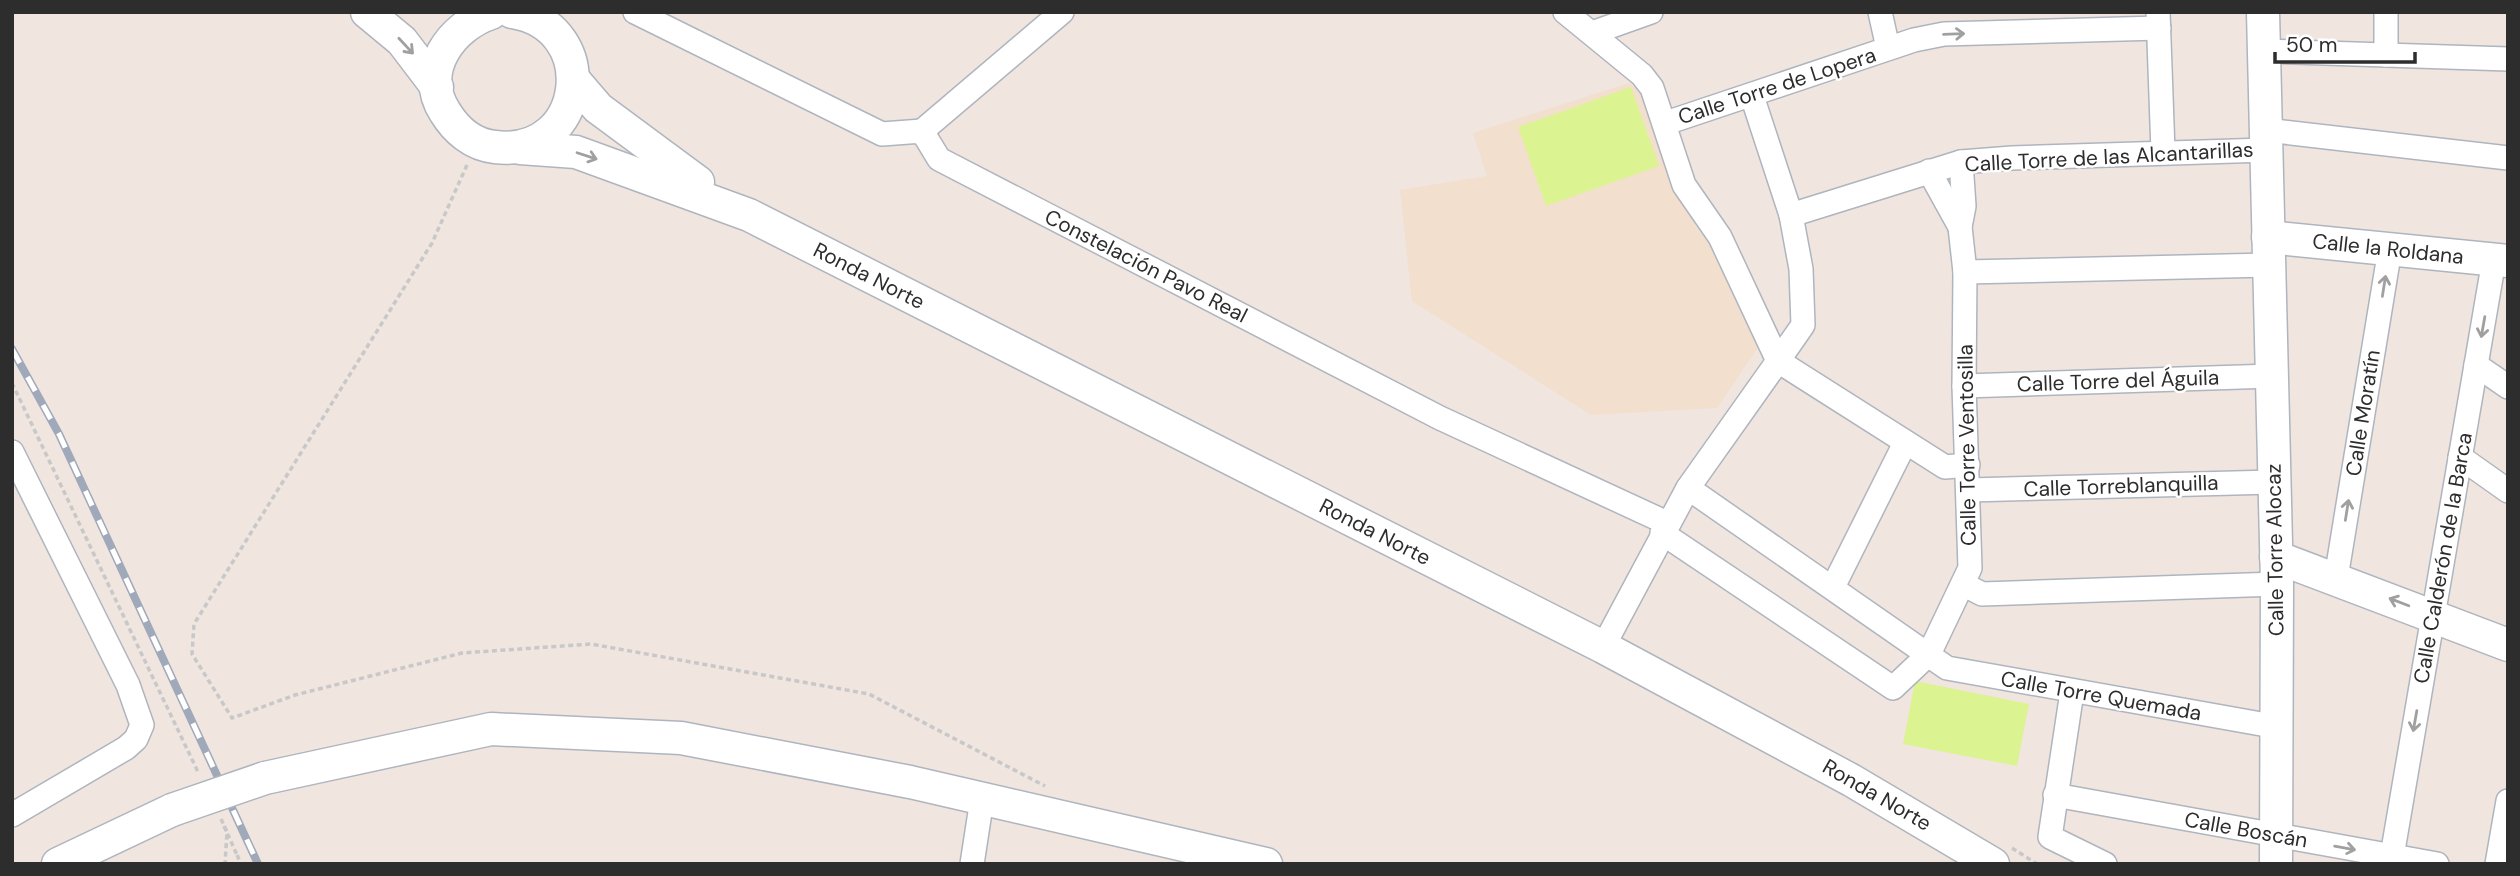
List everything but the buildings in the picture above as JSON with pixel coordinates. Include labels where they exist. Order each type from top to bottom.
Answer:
[{"type":"street","points":[[366,12],[402,41],[437,87]]},
{"type":"street","points":[[486,12],[494,12]]},
{"type":"street","points":[[469,139],[453,125],[442,107],[437,87],[437,67],[444,48],[456,32],[472,19],[494,12]]},
{"type":"street","name":"Ronda Norte","points":[[512,12],[540,21],[554,32],[565,46],[574,80],[598,108],[665,160],[749,215],[1603,647],[2001,854]]},
{"type":"street","points":[[635,12],[882,134],[922,131],[1062,12]]},
{"type":"street","points":[[1565,12],[1652,88],[1666,123],[1684,185],[1720,237],[1778,361],[1945,467],[1968,465]]},
{"type":"street","points":[[1592,33],[1651,12]]},
{"type":"street","points":[[1880,12],[1888,48]]},
{"type":"street","name":"Calle Torre Alocaz","points":[[2263,12],[2276,570],[2277,850]]},
{"type":"street","points":[[2264,51],[2279,37],[2282,12]]},
{"type":"street","points":[[2386,12],[2386,55]]},
{"type":"street","points":[[2158,20],[2163,152]]},
{"type":"street","name":"Calle Torre de Lopera","points":[[1666,123],[1888,48],[1944,34],[2158,20]]},
{"type":"street","points":[[2264,51],[2508,59]]},
{"type":"street","points":[[520,148],[537,141],[564,116],[574,80]]},
{"type":"street","points":[[1603,647],[1688,488],[1803,325],[1801,269],[1791,215],[1752,96]]},
{"type":"street","name":"Constelación Pavo Real","points":[[922,131],[939,159],[1440,418],[1665,528]]},
{"type":"street","name":"Ronda Norte","points":[[469,139],[488,147],[576,152],[749,215]]},
{"type":"street","name":"Calle Torre de las Alcantarillas","points":[[1791,215],[1961,162],[2163,152],[2266,140],[2508,158]]},
{"type":"street","name":"Calle Torre Ventosilla","points":[[1929,654],[1970,568],[1964,386],[1965,272],[1960,227],[1964,206],[1961,162]]},
{"type":"street","name":"Calle Torre Ventosilla","points":[[1929,171],[1960,227]]},
{"type":"street","name":"Calle la Roldana","points":[[2269,251],[2390,249],[2501,261]]},
{"type":"street","name":"Calle Moratín","points":[[2336,578],[2390,249]]},
{"type":"street","points":[[1965,272],[2269,251]]},
{"type":"street","name":"Calle Calderón de la Barca","points":[[2392,856],[2476,365],[2501,261]]},
{"type":"street","points":[[2476,365],[2508,387]]},
{"type":"street","name":"Calle Torre del Águila","points":[[1964,386],[2272,376]]},
{"type":"street","points":[[1833,587],[1905,443]]},
{"type":"street","points":[[12,452],[128,685],[142,724],[136,739],[126,748],[12,816]]},
{"type":"street","points":[[2460,457],[2508,491]]},
{"type":"street","name":"Calle Torreblanquilla","points":[[1969,490],[2273,482]]},
{"type":"street","name":"Calle Torre Quemada","points":[[1688,488],[1947,668],[2278,727]]},
{"type":"street","points":[[1665,528],[1735,585],[1893,688],[1929,654]]},
{"type":"street","points":[[1963,584],[1982,594],[2276,570],[2336,578],[2508,645]]},
{"type":"street","points":[[2072,692],[2050,837],[2105,864]]},
{"type":"street","points":[[58,864],[172,810],[265,778],[491,729],[681,738],[982,799],[1222,859],[1266,864]]},
{"type":"street","name":"Calle Boscán","points":[[2055,795],[2277,850],[2392,856],[2437,864]]},
{"type":"street","points":[[972,864],[982,799]]},
{"type":"street","points":[[2497,864],[2508,801]]},
{"type":"path","points":[[469,139],[467,167],[432,243],[194,624],[192,654],[232,718],[295,695],[462,653],[591,644],[869,694],[1046,786]]},
{"type":"path","points":[[12,383],[201,777]]},
{"type":"path","points":[[218,813],[241,864]]},
{"type":"path","points":[[224,825],[227,832],[225,864]]},
{"type":"path","points":[[2001,854],[2037,864]]},
{"type":"shaded area","points":[[1629,83],[1638,90],[1647,106],[1696,227],[1715,252],[1759,346],[1717,408],[1591,415],[1412,301],[1400,190],[1487,176],[1473,133]]},
{"type":"green space","points":[[1631,87],[1659,166],[1546,206],[1518,127]]},
{"type":"green space","points":[[1915,681],[2029,704],[2017,766],[1903,744]]},
{"type":"railway","points":[[12,349],[59,434],[258,864]]}]
